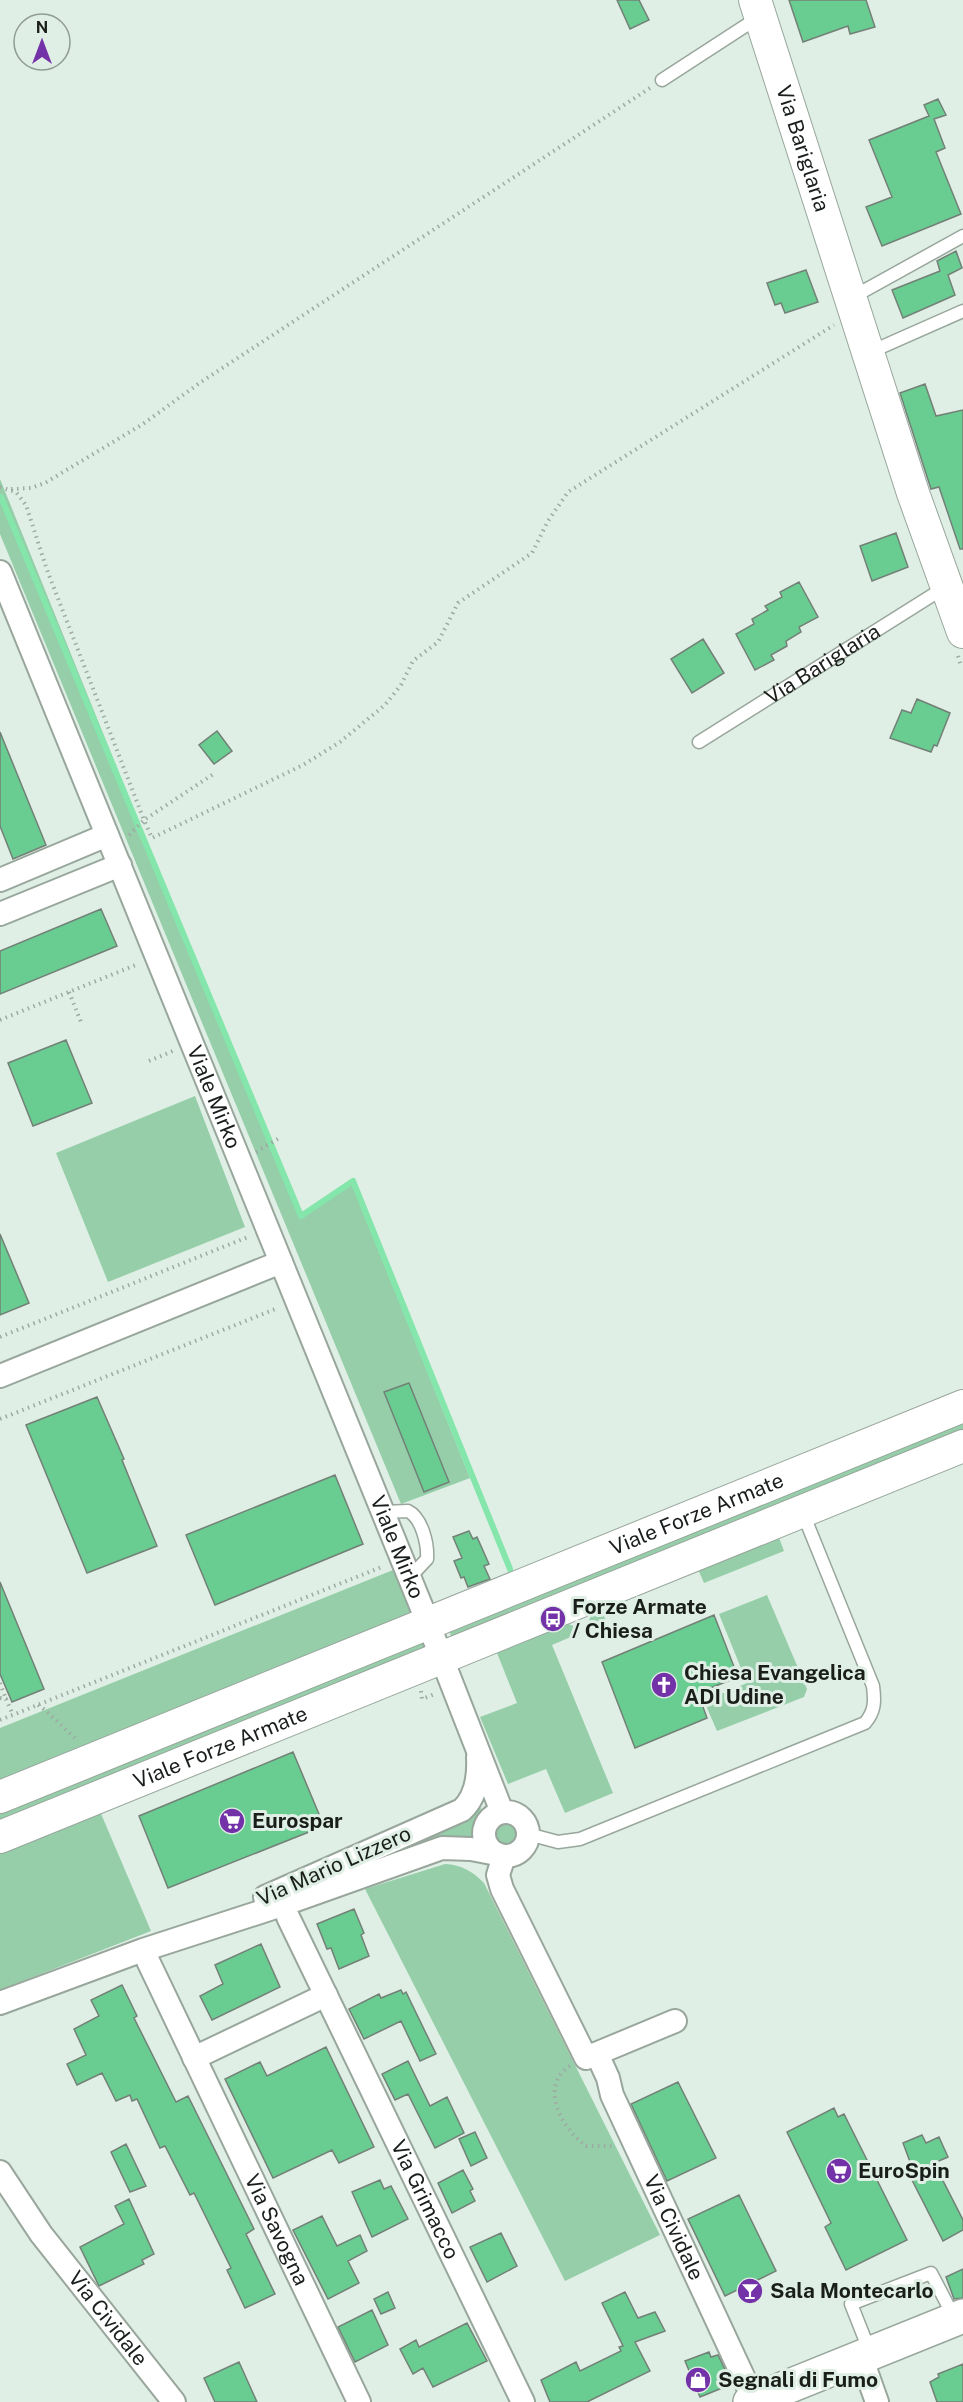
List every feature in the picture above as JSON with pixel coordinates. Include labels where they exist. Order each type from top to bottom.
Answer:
[{"type":"main road","name":"Via Cividale","points":[[752,2401],[959,2318]]},
{"type":"street","name":"Via Bariglaria","points":[[757,8],[913,493],[963,632]]},
{"type":"street","name":"Viale Mirko","points":[[0,572],[428,1623]]},
{"type":"street","points":[[0,880],[107,835]]},
{"type":"street","points":[[0,914],[120,865]]},
{"type":"street","points":[[0,1376],[281,1262]]},
{"type":"street","name":"Viale Forze Armate","points":[[0,1797],[963,1406]]},
{"type":"street","name":"Viale Forze Armate","points":[[0,1837],[963,1446]]},
{"type":"street","points":[[428,1623],[442,1657]]},
{"type":"street","name":"Via Mario Lizzero","points":[[442,1657],[502,1812]]},
{"type":"street","name":"Via Mario Lizzero","points":[[145,1955],[462,1810],[471,1800],[478,1779],[477,1746]]},
{"type":"street","points":[[508,1811],[525,1821],[528,1834],[524,1847],[511,1855],[501,1855],[489,1848],[484,1833],[489,1819],[508,1811]]},
{"type":"street","name":"Via Mario Lizzero","points":[[0,2003],[145,1955],[442,1848],[471,1849],[501,1855]]},
{"type":"street","points":[[501,1855],[498,1875],[502,1889],[591,2056],[675,2021]]},
{"type":"street","name":"Via Grimacco","points":[[288,1917],[524,2402]]},
{"type":"street","name":"Via Savogna","points":[[145,1955],[359,2402]]},
{"type":"street","points":[[194,2058],[326,1995]]},
{"type":"street","name":"Via Cividale","points":[[591,2056],[608,2078],[612,2095],[752,2401]]},
{"type":"street","name":"Via Cividale","points":[[0,2172],[41,2234],[174,2402]]},
{"type":"street","points":[[866,2355],[877,2402]]},
{"type":"lane","points":[[663,80],[757,8]]},
{"type":"lane","points":[[853,305],[963,236]]},
{"type":"lane","points":[[868,353],[963,311]]},
{"type":"lane","name":"Via Bariglaria","points":[[699,742],[946,586]]},
{"type":"lane","points":[[528,1834],[558,1842],[580,1839],[865,1723],[872,1714],[875,1701],[873,1686],[802,1511]]},
{"type":"lane","points":[[866,2355],[851,2304],[931,2273],[959,2318]]},
{"type":"path","points":[[0,487],[31,488],[45,483],[118,440],[201,382],[663,80]]},
{"type":"path","points":[[10,489],[16,492],[26,505],[47,570],[152,838],[303,765],[340,742],[385,705],[401,685],[413,661],[438,642],[458,603],[532,553],[548,521],[568,492],[853,305]]},
{"type":"path","points":[[138,827],[144,820],[215,772]]},
{"type":"path","points":[[0,1020],[157,956]]},
{"type":"path","points":[[69,992],[81,1022]]},
{"type":"path","points":[[149,1060],[192,1043]]},
{"type":"path","points":[[263,1147],[281,1137]]},
{"type":"path","points":[[0,1337],[257,1233]]},
{"type":"path","points":[[0,1419],[283,1305]]},
{"type":"path","points":[[0,1720],[390,1564]]},
{"type":"path","points":[[0,1683],[13,1715]]},
{"type":"path","points":[[422,1699],[429,1696]]},
{"type":"path","points":[[0,1698],[6,1699]]},
{"type":"path","points":[[37,1705],[81,1745]]},
{"type":"path","points":[[591,2056],[567,2068],[555,2083],[555,2103],[569,2131],[585,2146],[605,2147],[634,2143]]},
{"type":"green space","points":[[0,479],[300,1219],[352,1184],[470,1478],[401,1504],[0,534]]},
{"type":"green space","points":[[195,1096],[245,1227],[108,1282],[56,1153]]},
{"type":"green space","points":[[963,1416],[963,1435],[453,1641],[447,1625]]},
{"type":"green space","points":[[778,1535],[784,1551],[704,1583],[697,1567]]},
{"type":"green space","points":[[393,1570],[412,1617],[0,1783],[0,1728]]},
{"type":"green space","points":[[767,1595],[807,1689],[804,1697],[717,1731],[704,1701],[747,1683],[719,1614]]},
{"type":"green space","points":[[600,1607],[607,1623],[589,1630],[587,1625],[594,1609]]},
{"type":"green space","points":[[564,1622],[578,1628],[580,1633],[552,1645],[613,1793],[565,1813],[546,1769],[508,1784],[480,1717],[517,1703],[495,1648]]},
{"type":"green space","points":[[422,1637],[427,1650],[0,1824],[0,1809]]},
{"type":"green space","points":[[477,1806],[481,1808],[476,1837],[449,1838],[406,1852],[402,1842]]},
{"type":"green space","points":[[99,1809],[151,1931],[0,1990],[0,1849]]},
{"type":"green space","points":[[506,1818],[517,1822],[521,1833],[517,1844],[506,1848],[495,1844],[491,1833],[495,1822]]},
{"type":"green space","points":[[445,1864],[466,1869],[484,1883],[660,2235],[565,2281],[365,1889]]},
{"type":"building","points":[[617,0],[639,0],[649,20],[630,29]]},
{"type":"building","points":[[789,0],[866,0],[875,27],[850,34],[848,26],[803,42]]},
{"type":"building","points":[[938,99],[946,115],[934,119],[945,148],[936,152],[961,214],[882,246],[866,207],[892,197],[869,140],[929,116],[924,105]]},
{"type":"building","points":[[956,251],[962,268],[948,275],[955,295],[903,318],[892,290],[940,271],[937,261]]},
{"type":"building","points":[[806,270],[818,302],[785,313],[781,303],[775,305],[767,283]]},
{"type":"building","points":[[925,384],[936,416],[963,410],[963,549],[960,549],[939,487],[931,489],[900,393]]},
{"type":"building","points":[[896,533],[908,567],[872,581],[860,546]]},
{"type":"building","points":[[799,582],[818,617],[799,627],[801,632],[786,641],[787,646],[771,655],[774,660],[755,670],[736,634],[754,624],[752,619],[768,610],[765,606],[782,597],[780,592]]},
{"type":"building","points":[[703,639],[724,673],[692,693],[671,659]]},
{"type":"building","points":[[917,699],[950,713],[937,746],[934,745],[931,752],[890,738],[902,710],[911,713]]},
{"type":"building","points":[[217,731],[232,751],[214,764],[199,745]]},
{"type":"building","points":[[0,732],[46,845],[13,859],[0,826]]},
{"type":"building","points":[[101,909],[117,946],[0,994],[0,951]]},
{"type":"building","points":[[66,1040],[92,1103],[33,1126],[8,1063]]},
{"type":"building","points":[[0,1234],[29,1303],[0,1315]]},
{"type":"building","points":[[409,1383],[449,1482],[424,1492],[384,1392]]},
{"type":"building","points":[[97,1397],[124,1459],[122,1460],[157,1546],[87,1573],[26,1425]]},
{"type":"building","points":[[335,1475],[363,1544],[215,1605],[186,1535]]},
{"type":"building","points":[[469,1531],[473,1539],[477,1537],[489,1564],[484,1566],[490,1579],[468,1587],[464,1577],[461,1578],[454,1561],[462,1558],[453,1537]]},
{"type":"building","points":[[0,1582],[44,1689],[12,1702],[0,1674]]},
{"type":"building","name":"Chiesa Evangelica ADI Udine","points":[[714,1615],[738,1677],[698,1693],[707,1718],[635,1748],[602,1662]]},
{"type":"building","name":"Eurospar","points":[[293,1752],[324,1826],[168,1888],[139,1816]]},
{"type":"building","points":[[354,1909],[364,1933],[361,1935],[369,1956],[339,1969],[331,1948],[327,1949],[317,1924]]},
{"type":"building","points":[[261,1944],[280,1987],[212,2020],[200,1996],[223,1984],[215,1965]]},
{"type":"building","points":[[122,1985],[137,2016],[134,2018],[176,2102],[188,2096],[254,2229],[246,2234],[275,2294],[245,2308],[227,2270],[231,2268],[194,2193],[190,2195],[165,2146],[160,2148],[137,2099],[132,2101],[130,2095],[116,2101],[102,2073],[77,2085],[67,2064],[86,2055],[74,2029],[99,2016],[91,2000]]},
{"type":"building","points":[[401,1990],[403,1994],[406,1992],[436,2054],[420,2061],[401,2021],[364,2039],[349,2009],[379,1994],[381,1998]]},
{"type":"building","points":[[326,2047],[374,2147],[339,2163],[332,2150],[273,2178],[225,2079],[260,2062],[267,2076]]},
{"type":"building","points":[[408,2061],[430,2106],[447,2097],[464,2133],[435,2148],[408,2094],[395,2100],[382,2074]]},
{"type":"building","points":[[678,2082],[716,2158],[667,2181],[631,2104]]},
{"type":"building","name":"EuroSpin","points":[[834,2108],[838,2117],[844,2114],[907,2240],[846,2270],[825,2227],[831,2223],[787,2132]]},
{"type":"building","points":[[475,2132],[487,2158],[471,2166],[459,2139]]},
{"type":"building","points":[[922,2135],[926,2143],[939,2137],[948,2157],[934,2163],[963,2220],[963,2230],[943,2241],[912,2180],[916,2178],[903,2143]]},
{"type":"building","points":[[126,2144],[146,2186],[130,2192],[111,2152]]},
{"type":"building","points":[[463,2170],[473,2189],[470,2191],[475,2201],[452,2213],[438,2183]]},
{"type":"building","points":[[380,2180],[384,2189],[391,2186],[408,2219],[372,2237],[352,2192]]},
{"type":"building","points":[[739,2195],[776,2271],[725,2296],[688,2219]]},
{"type":"building","points":[[129,2199],[154,2254],[142,2260],[144,2264],[99,2286],[80,2247],[124,2224],[115,2206]]},
{"type":"building","points":[[322,2216],[337,2246],[360,2235],[367,2251],[348,2261],[359,2283],[328,2299],[293,2230]]},
{"type":"building","points":[[501,2233],[517,2266],[487,2282],[470,2247]]},
{"type":"building","points":[[963,2269],[963,2298],[954,2299],[946,2277]]},
{"type":"building","points":[[388,2292],[395,2308],[381,2314],[374,2299]]},
{"type":"building","points":[[625,2292],[638,2318],[655,2312],[665,2331],[635,2342],[650,2371],[587,2402],[550,2402],[541,2380],[576,2362],[580,2371],[621,2351],[619,2347],[623,2346],[602,2303]]},
{"type":"building","points":[[372,2310],[388,2345],[355,2362],[338,2327]]},
{"type":"building","points":[[467,2323],[487,2361],[433,2387],[423,2368],[413,2374],[400,2349],[416,2340],[419,2347]]},
{"type":"building","points":[[709,2352],[711,2357],[718,2355],[732,2384],[700,2397],[685,2361]]},
{"type":"building","points":[[239,2362],[257,2402],[215,2402],[204,2378]]},
{"type":"building","points":[[963,2364],[963,2402],[937,2402],[930,2382],[939,2377],[938,2374]]},
{"type":"waterway","points":[[1,497],[301,1216],[353,1181],[510,1569]]},
{"type":"place","name":"Forze Armate / Chiesa","points":[[553,1619]]},
{"type":"place","name":"Chiesa Evangelica ADI Udine","points":[[664,1685]]},
{"type":"place","name":"Eurospar","points":[[232,1821]]},
{"type":"place","name":"EuroSpin","points":[[839,2171]]},
{"type":"place","name":"Sala Montecarlo","points":[[750,2291]]},
{"type":"place","name":"Segnali di Fumo","points":[[698,2380]]}]
